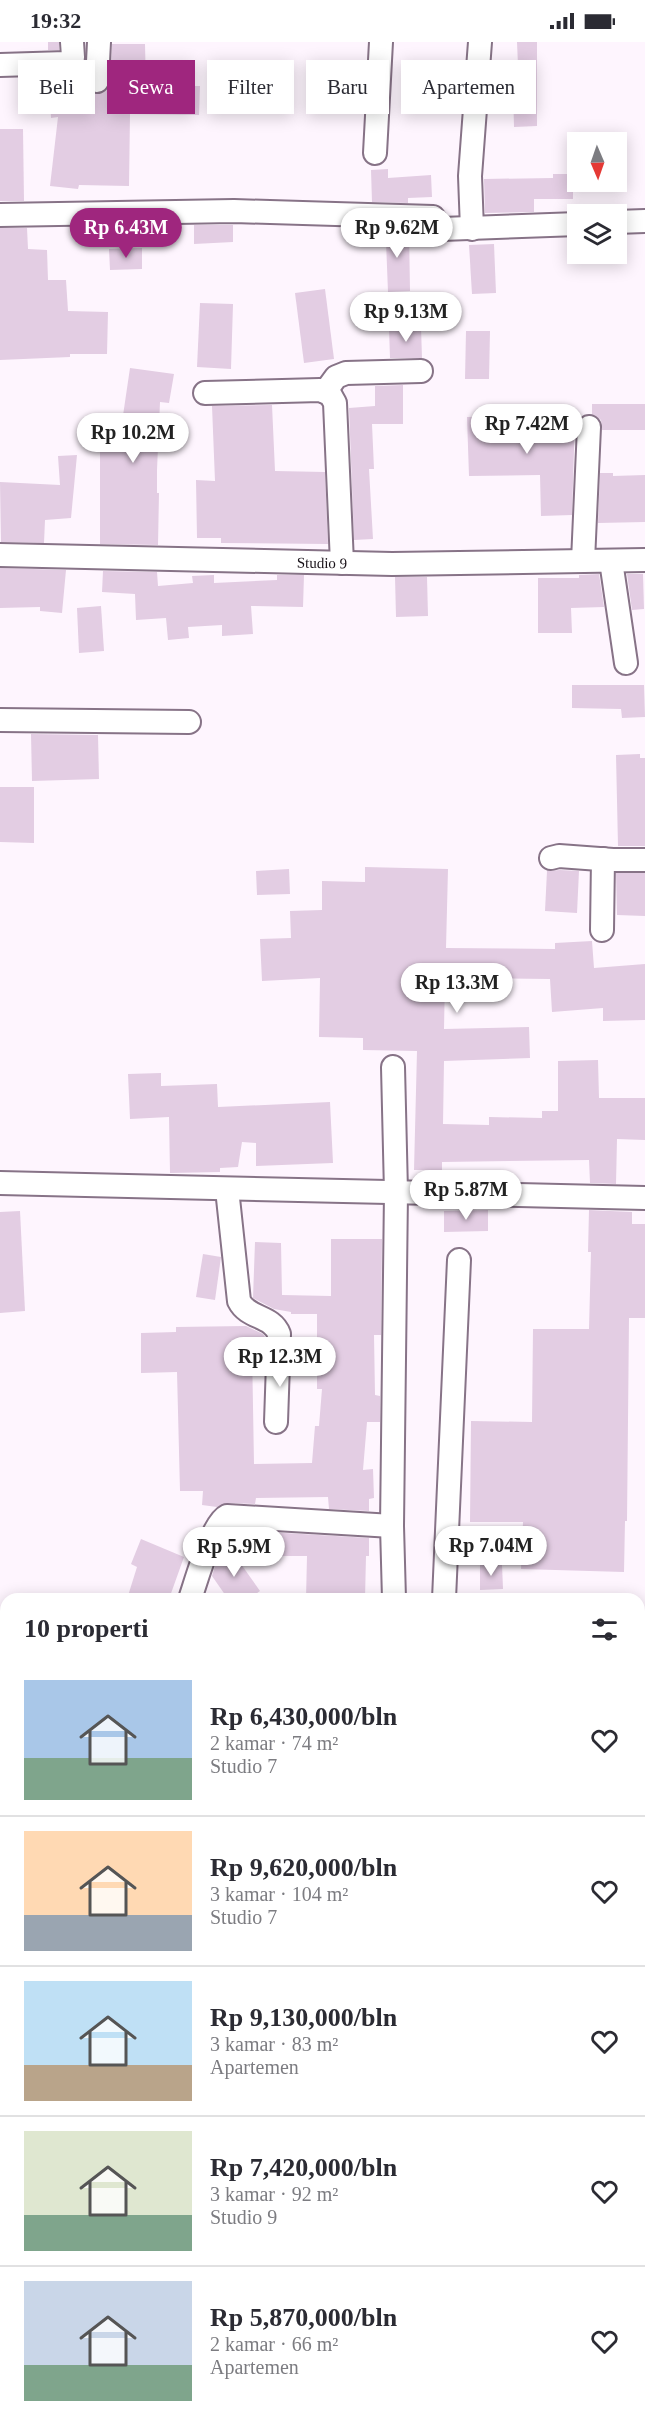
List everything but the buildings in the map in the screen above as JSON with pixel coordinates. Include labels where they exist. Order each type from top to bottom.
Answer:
[{"type":"street","points":[[0,65],[66,63],[74,57],[72,42]]},
{"type":"street","points":[[97,81],[99,42]]},
{"type":"street","points":[[375,153],[381,42]]},
{"type":"street","points":[[472,229],[470,176],[480,42]]},
{"type":"street","points":[[0,215],[234,211],[433,216],[442,230],[567,225]]},
{"type":"street","points":[[627,222],[645,221]]},
{"type":"street","points":[[325,392],[336,377],[346,373],[421,371]]},
{"type":"street","points":[[205,393],[325,392],[330,394],[335,403],[342,563]]},
{"type":"street","points":[[583,561],[589,427]]},
{"type":"street","name":"Studio 9","points":[[0,555],[342,563],[645,560]]},
{"type":"street","points":[[611,561],[626,663]]},
{"type":"street","points":[[0,720],[189,722]]},
{"type":"street","points":[[551,858],[559,856],[645,860]]},
{"type":"street","points":[[602,930],[603,859]]},
{"type":"street","points":[[393,1067],[396,1192],[392,1526],[394,1593]]},
{"type":"street","points":[[0,1183],[645,1198]]},
{"type":"street","points":[[227,1189],[239,1301],[248,1312],[273,1323],[279,1334],[276,1422]]},
{"type":"street","points":[[444,1593],[459,1260]]},
{"type":"street","points":[[192,1593],[215,1532],[223,1518],[227,1516],[392,1526]]}]
